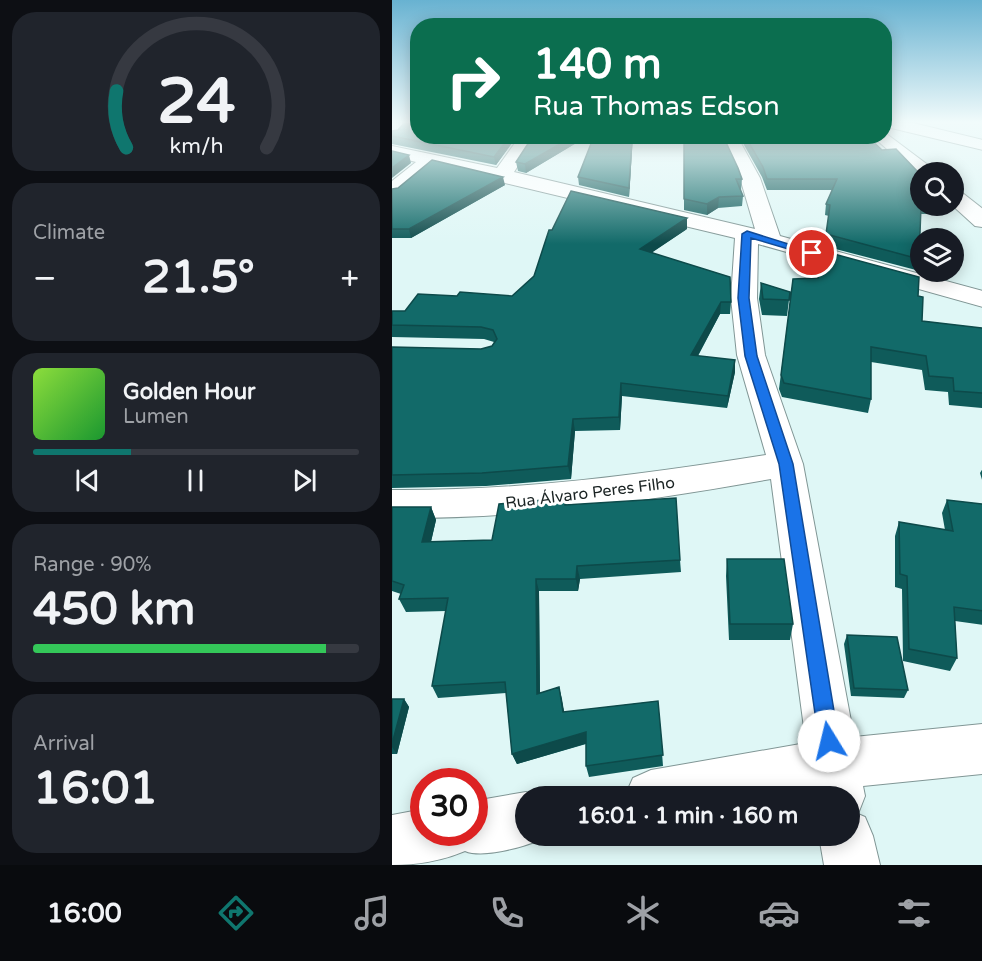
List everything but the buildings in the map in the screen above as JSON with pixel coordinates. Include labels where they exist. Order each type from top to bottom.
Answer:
[{"type":"street","points":[[392,191],[426,163]]},
{"type":"street","points":[[446,163],[758,238],[983,299]]},
{"type":"street","points":[[502,175],[510,163]]},
{"type":"street","points":[[742,163],[750,178],[758,238],[744,298],[751,356],[786,464],[836,780]]},
{"type":"street","points":[[964,205],[983,221]]},
{"type":"street","name":"Rua Álvaro Peres Filho","points":[[392,504],[465,505],[558,498],[786,464]]},
{"type":"street","points":[[767,786],[836,780],[983,749]]},
{"type":"street","points":[[488,826],[515,821]]},
{"type":"street","points":[[392,842],[410,839]]},
{"type":"street","points":[[848,846],[852,865]]},
{"type":"route","points":[[812,253],[747,234],[744,298],[751,356],[786,464],[829,741]]}]
